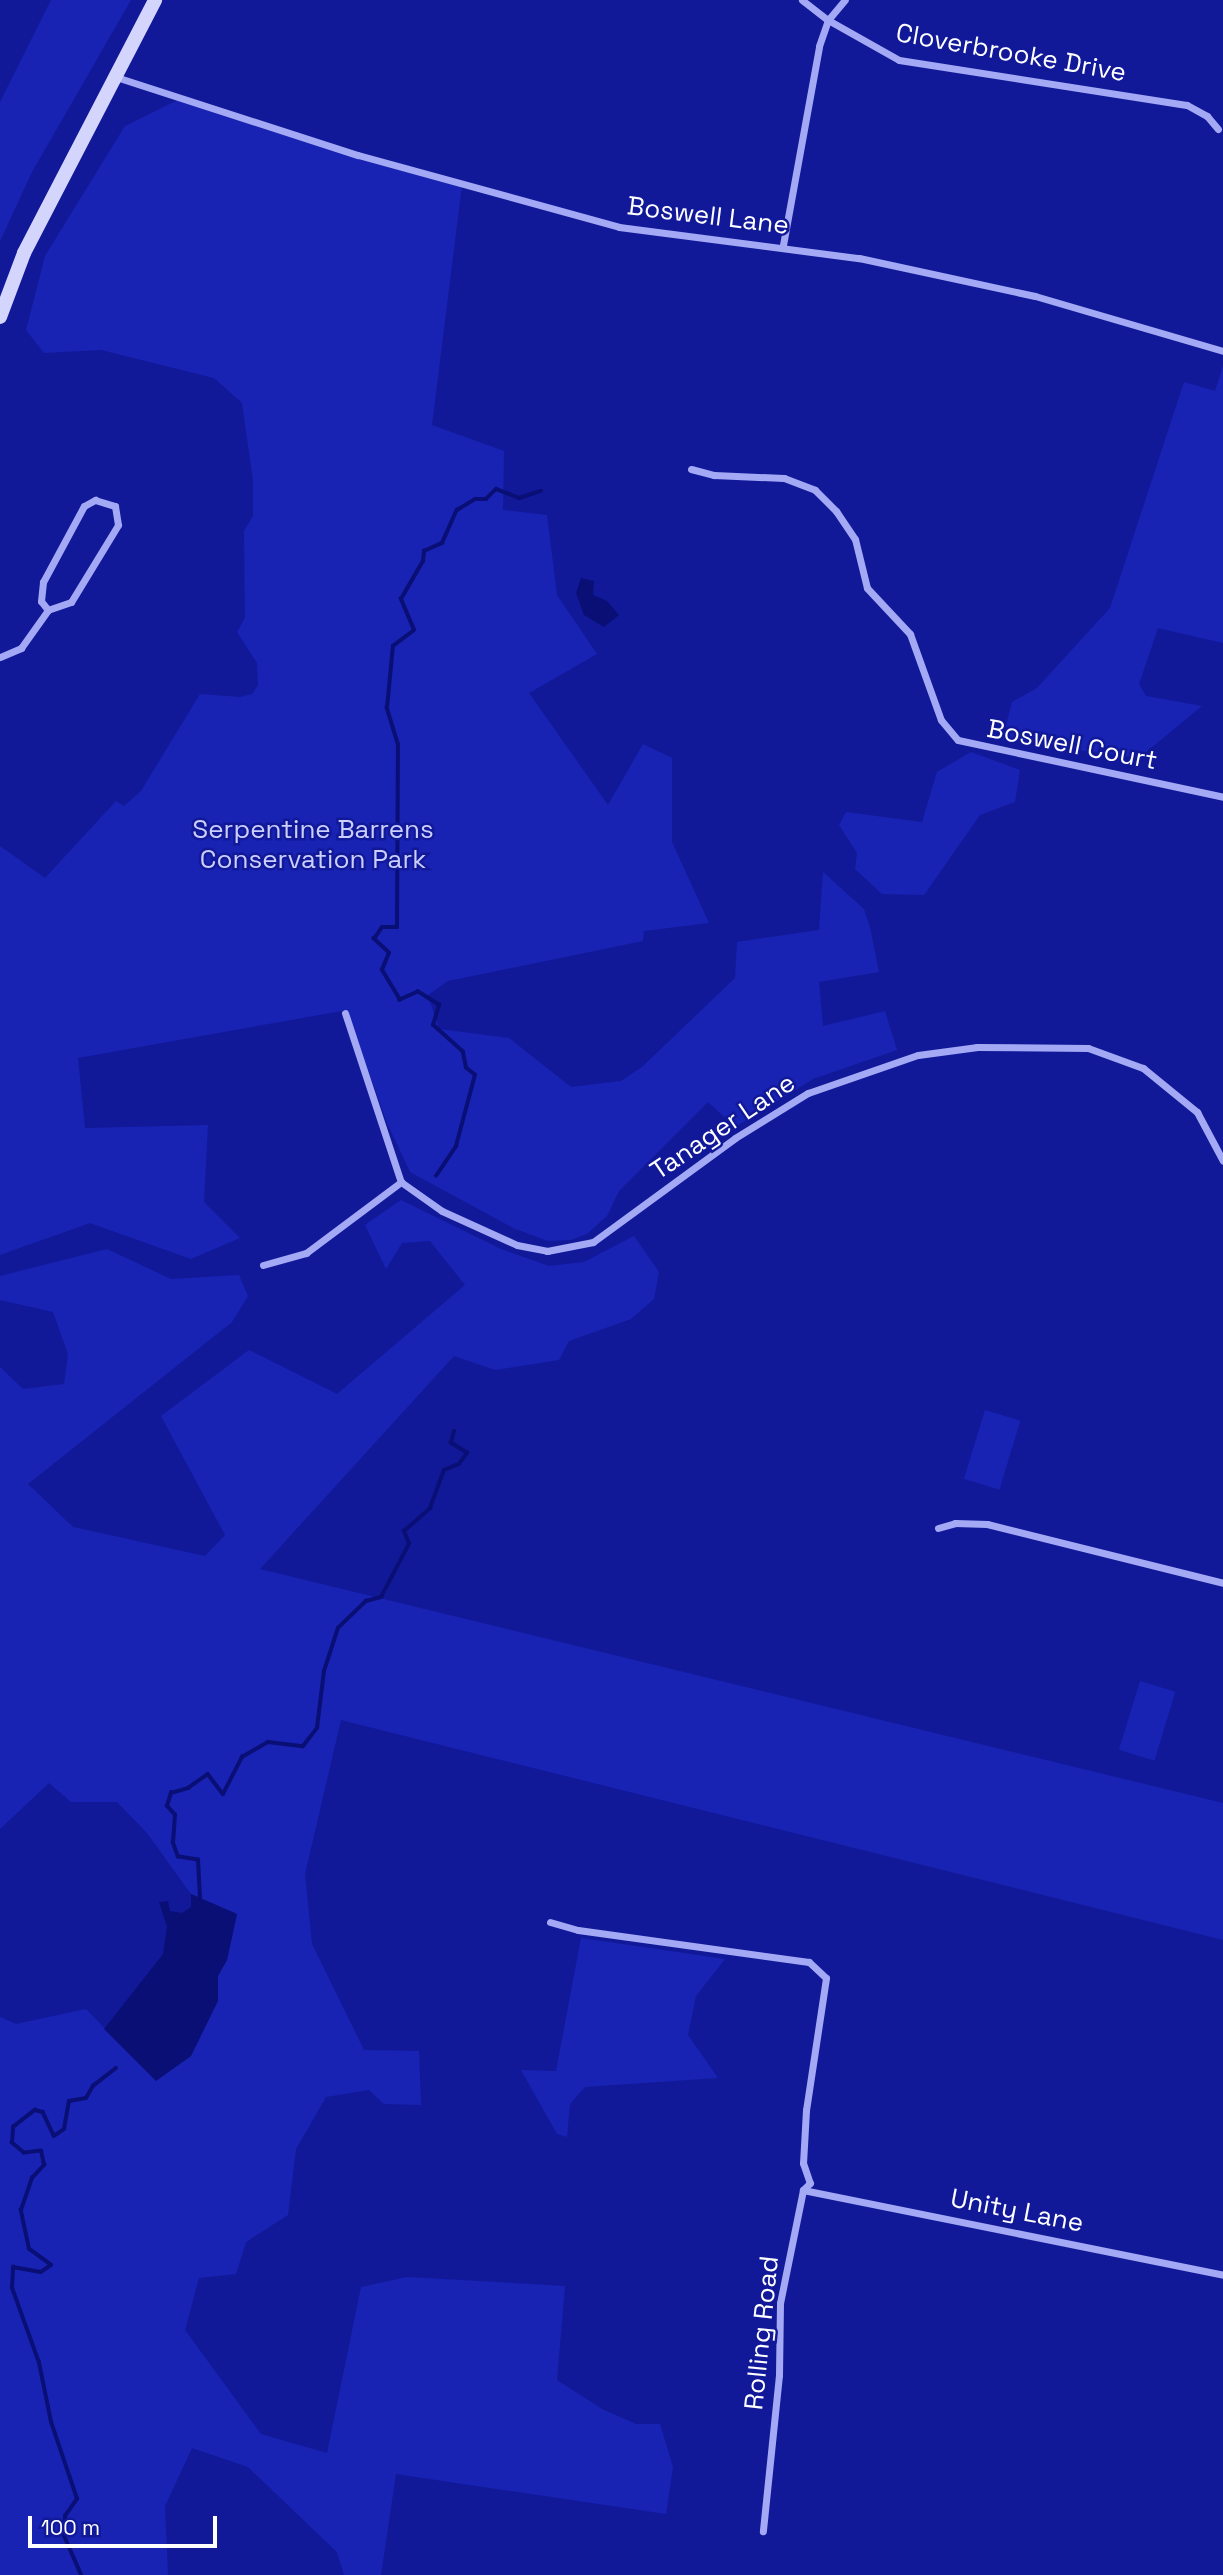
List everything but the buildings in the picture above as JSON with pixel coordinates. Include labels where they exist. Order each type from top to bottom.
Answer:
[{"type":"main road","points":[[0,317],[24,253],[155,0]]},
{"type":"street","name":"Cloverbrooke Drive","points":[[802,0],[828,20],[899,60],[1187,105],[1207,116],[1218,129]]},
{"type":"street","points":[[783,245],[819,46],[828,20],[845,0]]},
{"type":"street","name":"Boswell Lane","points":[[114,76],[346,151],[619,227],[680,238],[783,245],[1035,296],[1223,351]]},
{"type":"street","name":"Boswell Court","points":[[691,469],[714,475],[784,478],[815,490],[836,511],[855,539],[867,588],[909,634],[941,720],[957,740],[1223,797]]},
{"type":"street","points":[[0,657],[21,648],[48,610],[71,602],[118,526],[117,511],[111,502],[95,500],[84,506],[43,582],[41,601],[48,610]]},
{"type":"street","points":[[263,1265],[306,1253],[401,1182],[345,1013]]},
{"type":"street","name":"Tanager Lane","points":[[401,1182],[442,1211],[517,1245],[547,1251],[580,1247],[622,1222],[735,1138],[808,1093],[918,1055],[1016,1045],[1088,1048],[1143,1068],[1197,1112],[1223,1161]]},
{"type":"street","points":[[937,1528],[955,1523],[988,1524],[1223,1583]]},
{"type":"street","name":"Rolling Road","points":[[550,1922],[578,1930],[809,1962],[826,1978],[806,2110],[803,2164],[810,2183],[803,2190],[780,2303],[779,2375],[763,2531]]},
{"type":"street","name":"Unity Lane","points":[[803,2190],[1223,2275]]},
{"type":"green space","points":[[51,0],[131,0],[32,172],[0,241],[0,102]]},
{"type":"green space","name":"Serpentine Barrens Conservation Park","points":[[178,100],[462,185],[432,425],[504,451],[503,510],[547,515],[557,595],[597,654],[529,693],[608,805],[643,744],[672,758],[672,842],[709,923],[644,931],[643,941],[448,981],[428,995],[439,1029],[509,1038],[571,1087],[621,1081],[642,1067],[735,978],[737,942],[819,930],[823,872],[864,909],[879,972],[819,982],[823,1026],[885,1011],[897,1050],[813,1079],[735,1127],[708,1102],[619,1191],[607,1216],[587,1234],[571,1240],[548,1241],[513,1228],[410,1172],[387,1123],[347,1010],[78,1058],[85,1128],[208,1125],[204,1202],[240,1238],[191,1259],[90,1223],[0,1255],[0,846],[45,878],[116,801],[124,806],[141,791],[200,694],[240,697],[252,694],[258,685],[257,663],[237,632],[245,618],[244,531],[253,516],[253,480],[242,403],[214,378],[101,350],[44,353],[26,330],[45,256],[125,126]]},
{"type":"green space","points":[[1223,366],[1223,643],[1158,628],[1139,684],[1146,696],[1202,706],[1139,758],[1002,740],[1012,702],[1037,688],[1110,608],[1184,382],[1215,391]]},
{"type":"green space","points":[[971,752],[1020,770],[1015,802],[980,815],[924,895],[882,894],[855,869],[857,853],[839,825],[846,812],[922,822],[937,772]]},
{"type":"green space","points":[[401,1200],[501,1249],[549,1266],[584,1262],[634,1236],[659,1272],[654,1299],[631,1319],[569,1341],[559,1360],[495,1370],[454,1356],[260,1569],[1223,1803],[1223,1940],[341,1720],[305,1874],[312,1944],[364,2050],[419,2051],[421,2105],[384,2104],[369,2090],[326,2097],[296,2149],[288,2215],[246,2242],[236,2274],[199,2278],[185,2330],[261,2434],[327,2453],[361,2287],[407,2277],[565,2286],[557,2380],[602,2409],[636,2424],[660,2424],[673,2467],[666,2514],[396,2474],[381,2575],[344,2575],[337,2552],[248,2467],[192,2448],[165,2506],[168,2575],[0,2575],[0,2017],[16,2024],[86,2009],[156,2081],[218,1998],[218,1976],[227,1960],[237,1914],[191,1894],[147,1833],[117,1802],[71,1802],[49,1783],[0,1829],[0,1367],[23,1389],[64,1384],[68,1354],[53,1312],[0,1300],[0,1276],[107,1249],[171,1279],[239,1275],[248,1296],[232,1322],[28,1484],[73,1527],[205,1556],[225,1535],[161,1416],[249,1350],[337,1394],[465,1285],[430,1241],[402,1243],[386,1269],[365,1225]]},
{"type":"green space","points":[[985,1410],[1020,1421],[999,1490],[964,1479]]},
{"type":"green space","points":[[1140,1681],[1175,1692],[1154,1761],[1119,1750]]},
{"type":"green space","points":[[581,1938],[725,1959],[696,1996],[688,2035],[718,2078],[585,2087],[570,2104],[567,2137],[557,2134],[521,2070],[556,2071]]},
{"type":"shaded area","points":[[581,578],[594,581],[593,595],[607,601],[619,615],[604,627],[584,615],[576,593]]},
{"type":"shaded area","points":[[191,1894],[237,1914],[227,1960],[218,1976],[218,2001],[191,2056],[156,2081],[104,2029],[163,1954],[167,1927],[159,1902],[168,1901],[170,1911],[182,1913],[191,1907]]},
{"type":"waterway","points":[[436,1176],[456,1146],[475,1075],[466,1068],[463,1052],[433,1025],[439,1005],[418,992],[400,1000],[382,970],[389,953],[374,939],[382,927],[397,927],[398,745],[387,708],[393,646],[414,630],[401,599],[423,561],[424,551],[442,543],[457,510],[475,499],[486,499],[496,489],[519,498],[541,491]]},
{"type":"waterway","points":[[200,1898],[198,1860],[178,1857],[173,1843],[175,1815],[167,1806],[171,1793],[188,1788],[208,1774],[223,1794],[242,1757],[268,1742],[303,1746],[317,1728],[324,1671],[338,1628],[366,1601],[381,1597],[409,1544],[404,1531],[430,1508],[444,1470],[459,1464],[467,1453],[451,1443],[454,1431]]},
{"type":"waterway","points":[[81,2575],[64,2536],[65,2516],[77,2499],[51,2422],[39,2363],[12,2288],[13,2267],[41,2272],[51,2265],[29,2249],[21,2210],[32,2178],[44,2165],[41,2151],[24,2153],[12,2143],[13,2127],[35,2110],[43,2112],[54,2136],[64,2129],[69,2101],[86,2098],[93,2086],[116,2068]]}]
